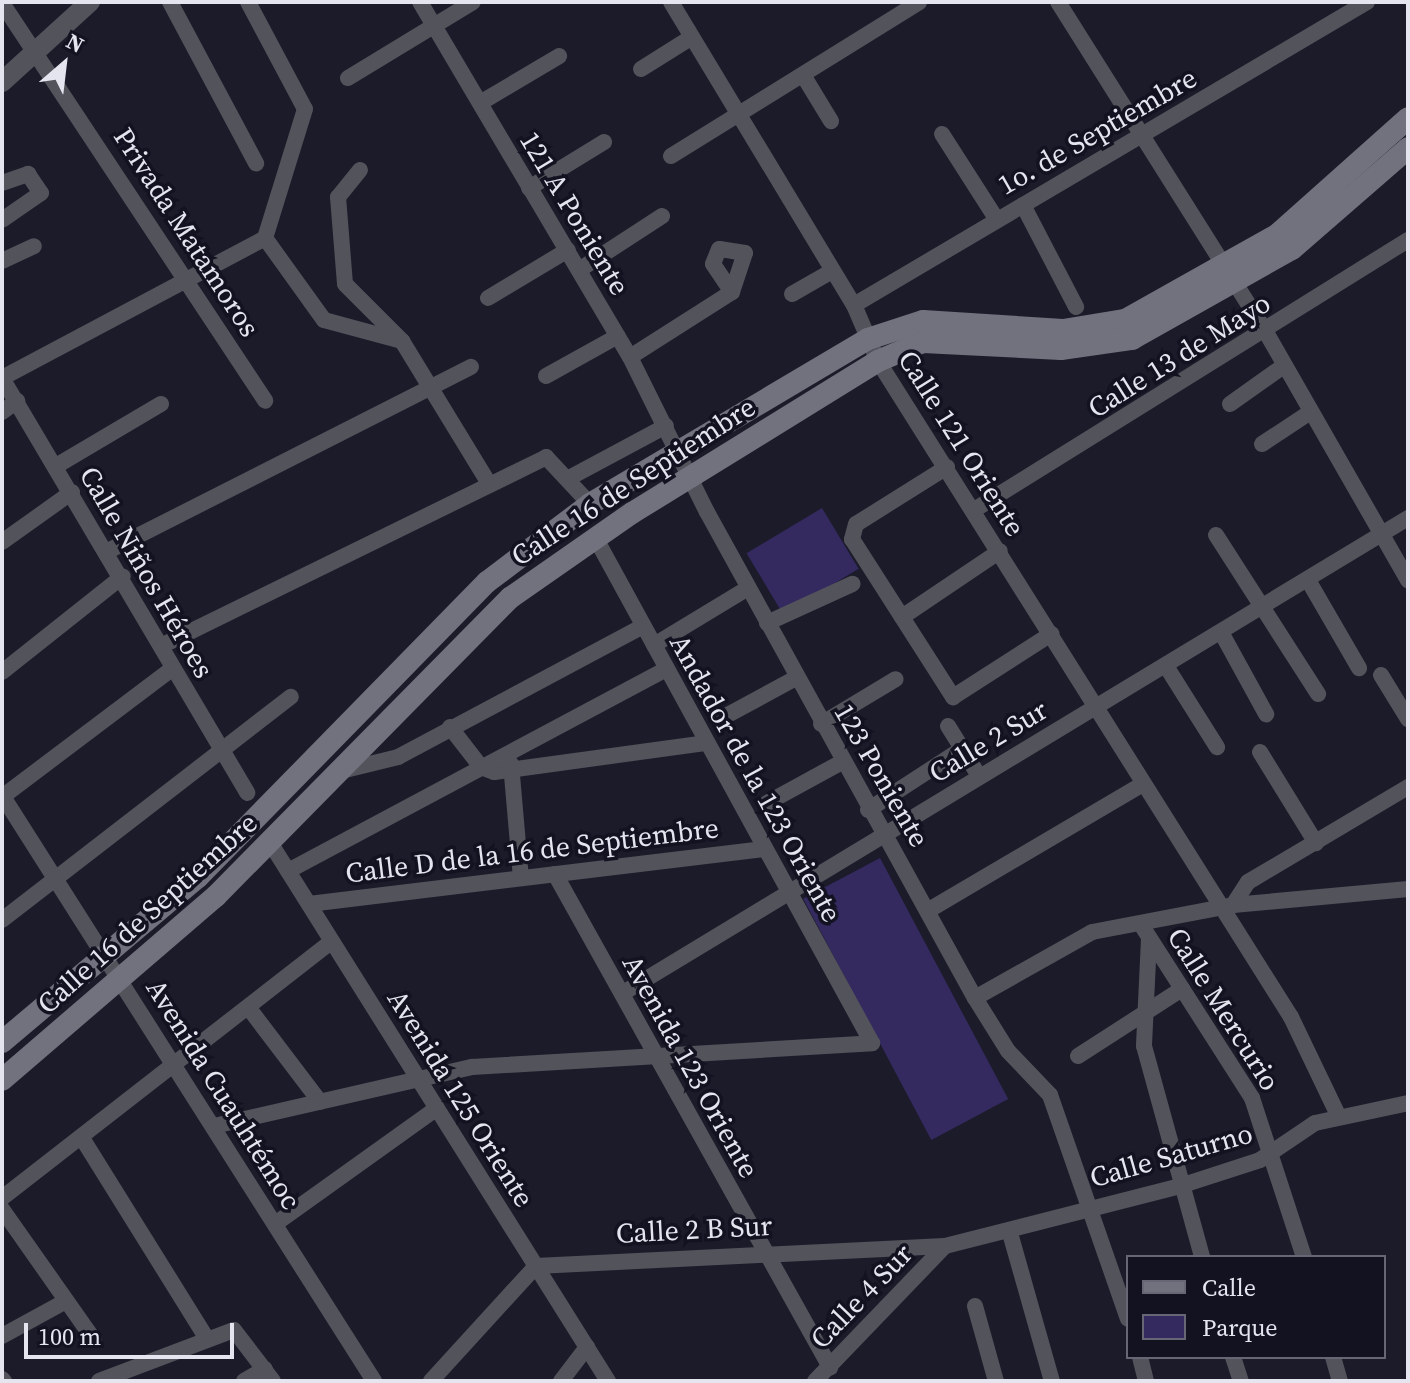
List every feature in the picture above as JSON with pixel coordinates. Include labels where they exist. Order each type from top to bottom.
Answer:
[{"type":"main road","name":"Calle 16 de Septiembre","points":[[2,1042],[264,814],[487,582],[590,504],[868,339],[957,319],[1091,328],[1125,320],[1229,276],[1408,118]]},
{"type":"main road","name":"Calle 16 de Septiembre","points":[[2,1080],[122,980],[271,844],[510,598],[595,537],[878,361],[923,342],[962,339],[1094,348],[1132,339],[1229,276],[1346,209],[1408,148]]},
{"type":"street","points":[[2,82],[90,2]]},
{"type":"street","points":[[170,2],[256,163]]},
{"type":"street","points":[[2,378],[184,277],[265,238],[305,109],[248,2]]},
{"type":"street","name":"121 A Poniente","points":[[420,2],[630,357],[666,426],[676,455]]},
{"type":"street","points":[[348,78],[473,2]]},
{"type":"street","name":"Calle 121 Oriente","points":[[671,2],[854,305],[878,361],[1000,551],[1143,784],[1226,906],[1291,1017],[1338,1115]]},
{"type":"street","points":[[671,156],[919,2]]},
{"type":"street","points":[[1058,2],[1144,133],[1267,334],[1282,367],[1408,580]]},
{"type":"street","name":"1o. de Septiembre","points":[[854,305],[1367,2]]},
{"type":"street","name":"Privada Matamoros","points":[[2,3],[38,52],[265,401]]},
{"type":"street","points":[[641,69],[692,37]]},
{"type":"street","points":[[480,103],[559,56]]},
{"type":"street","points":[[803,75],[831,121]]},
{"type":"street","points":[[942,134],[997,220]]},
{"type":"street","points":[[529,188],[604,142]]},
{"type":"street","points":[[360,170],[341,184],[338,197],[341,272],[350,296],[402,341],[488,482]]},
{"type":"street","points":[[2,183],[28,174],[41,193],[2,220]]},
{"type":"street","points":[[1023,205],[1076,307]]},
{"type":"street","points":[[579,270],[662,216]]},
{"type":"street","points":[[265,238],[324,320],[402,341]]},
{"type":"street","name":"Calle 13 de Mayo","points":[[974,510],[1267,334],[1408,240]]},
{"type":"street","points":[[2,261],[34,246]]},
{"type":"street","points":[[488,298],[568,250]]},
{"type":"street","points":[[792,294],[832,271]]},
{"type":"street","points":[[630,357],[732,292]]},
{"type":"street","points":[[546,376],[618,336]]},
{"type":"street","points":[[108,551],[471,367]]},
{"type":"street","points":[[1230,404],[1282,367]]},
{"type":"street","name":"Calle Niños Héroes","points":[[2,378],[123,576],[219,751],[247,793]]},
{"type":"street","points":[[2,412],[17,401]]},
{"type":"street","points":[[56,466],[161,404]]},
{"type":"street","points":[[1262,444],[1309,413]]},
{"type":"street","points":[[569,478],[666,426]]},
{"type":"street","name":"123 Poniente","points":[[676,455],[868,810],[888,833],[975,998],[1058,1111],[1093,1205],[1126,1312]]},
{"type":"street","points":[[163,645],[488,482],[551,458],[590,504]]},
{"type":"street","points":[[947,467],[851,531],[902,617],[953,697],[1051,634]]},
{"type":"street","points":[[2,542],[72,492]]},
{"type":"street","name":"Calle 2 Sur","points":[[623,993],[1408,518]]},
{"type":"street","points":[[1216,535],[1318,694]]},
{"type":"street","name":"Andador de la 123 Oriente","points":[[595,537],[762,849],[872,1043],[654,1057]]},
{"type":"street","points":[[902,617],[1000,551]]},
{"type":"street","points":[[2,672],[123,576]]},
{"type":"street","points":[[1308,580],[1359,668]]},
{"type":"street","points":[[767,623],[852,584]]},
{"type":"street","points":[[654,645],[748,588]]},
{"type":"street","points":[[341,771],[398,757],[643,626]]},
{"type":"street","points":[[1221,632],[1266,714]]},
{"type":"street","points":[[1166,666],[1217,747]]},
{"type":"street","points":[[2,796],[173,668]]},
{"type":"street","points":[[288,871],[666,669]]},
{"type":"street","points":[[1381,675],[1408,719]]},
{"type":"street","points":[[722,718],[796,678]]},
{"type":"street","points":[[821,724],[896,679]]},
{"type":"street","points":[[2,920],[291,697]]},
{"type":"street","points":[[948,726],[979,776]]},
{"type":"street","points":[[450,727],[481,767],[512,772],[705,743]]},
{"type":"street","points":[[868,810],[962,749]]},
{"type":"street","points":[[511,752],[521,878]]},
{"type":"street","points":[[1260,752],[1316,843]]},
{"type":"street","points":[[767,803],[842,762]]},
{"type":"street","points":[[929,910],[1143,784]]},
{"type":"street","points":[[1226,906],[1248,882],[1408,787]]},
{"type":"street","name":"Avenida Cuauhtémoc","points":[[2,796],[105,953],[374,1381]]},
{"type":"street","name":"Avenida 125 Oriente","points":[[271,844],[608,1381]]},
{"type":"street","name":"Calle D de la 16 de Septiembre","points":[[309,904],[762,849]]},
{"type":"street","name":"Avenida 123 Oriente","points":[[555,874],[623,993],[654,1057],[830,1367]]},
{"type":"street","points":[[975,998],[1092,932],[1146,933],[1226,906],[1408,889]]},
{"type":"street","points":[[1146,933],[1143,1015],[1180,1186],[1201,1255]]},
{"type":"street","name":"Calle Mercurio","points":[[1146,933],[1240,1077],[1274,1152],[1303,1255]]},
{"type":"street","points":[[2,1198],[332,941]]},
{"type":"street","points":[[1078,1056],[1182,989]]},
{"type":"street","points":[[248,1007],[320,1102]]},
{"type":"street","points":[[214,1126],[509,1062],[654,1057]]},
{"type":"street","name":"Calle Saturno","points":[[1010,1233],[1093,1205],[1180,1186],[1274,1152],[1294,1131],[1338,1115],[1408,1103]]},
{"type":"street","points":[[275,1224],[437,1108]]},
{"type":"street","points":[[82,1138],[206,1337]]},
{"type":"street","points":[[2,1209],[94,1340]]},
{"type":"street","points":[[1010,1233],[1052,1381]]},
{"type":"street","name":"Calle 2 B Sur","points":[[536,1266],[763,1251],[945,1246],[1010,1233]]},
{"type":"street","name":"Calle 4 Sur","points":[[815,1381],[945,1246]]},
{"type":"street","points":[[431,1381],[536,1266]]},
{"type":"street","points":[[2,1336],[66,1301]]},
{"type":"street","points":[[975,1306],[996,1381]]},
{"type":"street","points":[[99,1381],[206,1337],[239,1332],[269,1375],[244,1381]]},
{"type":"street","points":[[561,1381],[587,1347]]},
{"type":"street","points":[[1140,1359],[1146,1381]]},
{"type":"street","points":[[1234,1359],[1241,1381]]},
{"type":"street","points":[[1334,1359],[1340,1381]]},
{"type":"green space","points":[[822,508],[859,569],[783,614],[747,553]]},
{"type":"green space","points":[[880,858],[1008,1099],[931,1140],[803,899]]}]
